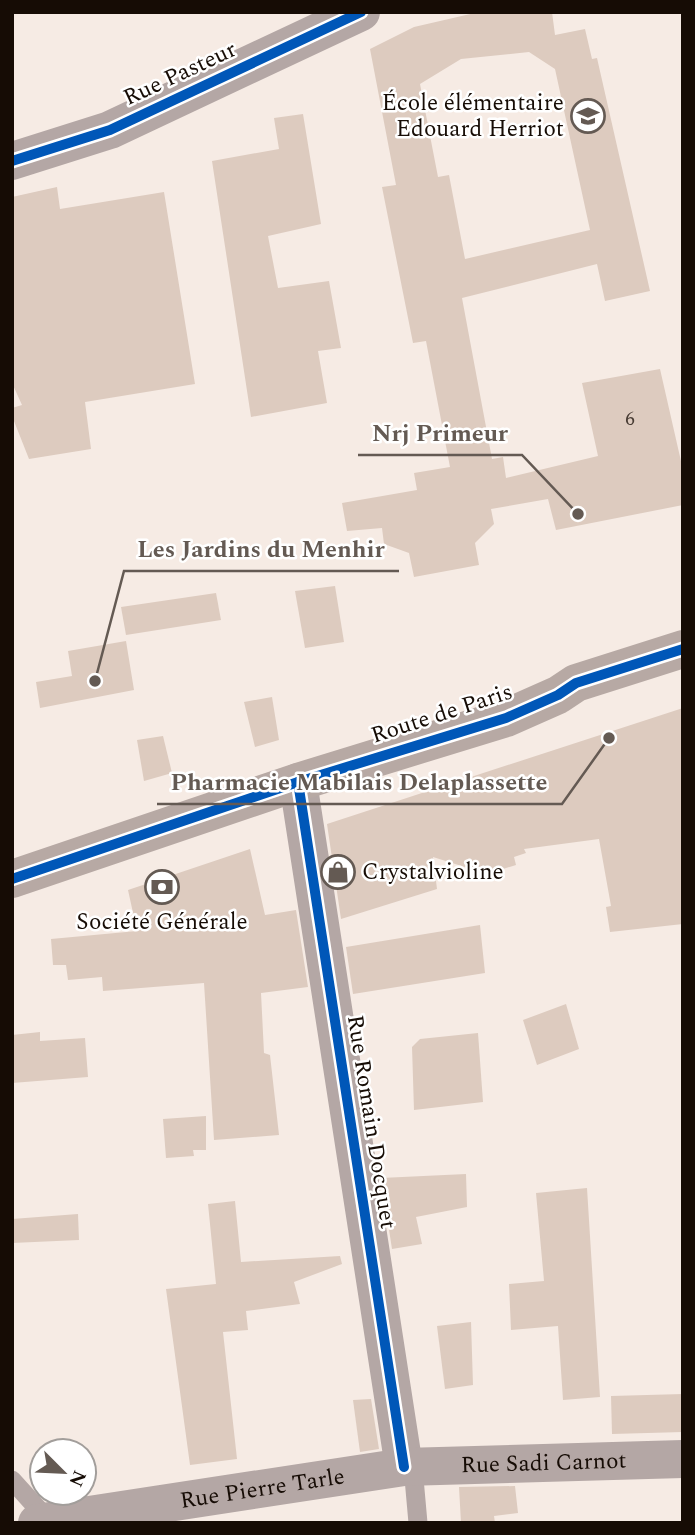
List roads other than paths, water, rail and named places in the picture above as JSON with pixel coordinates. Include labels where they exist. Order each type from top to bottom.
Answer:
[{"type":"main road","name":"Route de Paris","points":[[12,878],[298,782],[506,718],[576,684],[683,649]]},
{"type":"street","name":"Rue Pasteur","points":[[12,161],[110,130],[361,12]]},
{"type":"street","name":"Rue Romain Docquet","points":[[298,782],[408,1467]]},
{"type":"street","name":"Rue Sadi Carnot","points":[[408,1467],[683,1459]]},
{"type":"street","name":"Rue Pierre Tarle","points":[[43,1522],[220,1508],[408,1467]]},
{"type":"lane","points":[[408,1467],[418,1523]]},
{"type":"lane","points":[[12,1480],[43,1522]]},
{"type":"place","name":"École élémentaire Edouard Herriot","points":[[588,116]]},
{"type":"place","name":"Nrj Primeur","points":[[578,514]]},
{"type":"place","name":"Les Jardins du Menhir","points":[[95,681]]},
{"type":"place","name":"Pharmacie Mabilais Delaplassette","points":[[609,738]]},
{"type":"place","name":"Crystalvioline","points":[[338,872]]},
{"type":"place","name":"Société Générale","points":[[162,887]]}]
